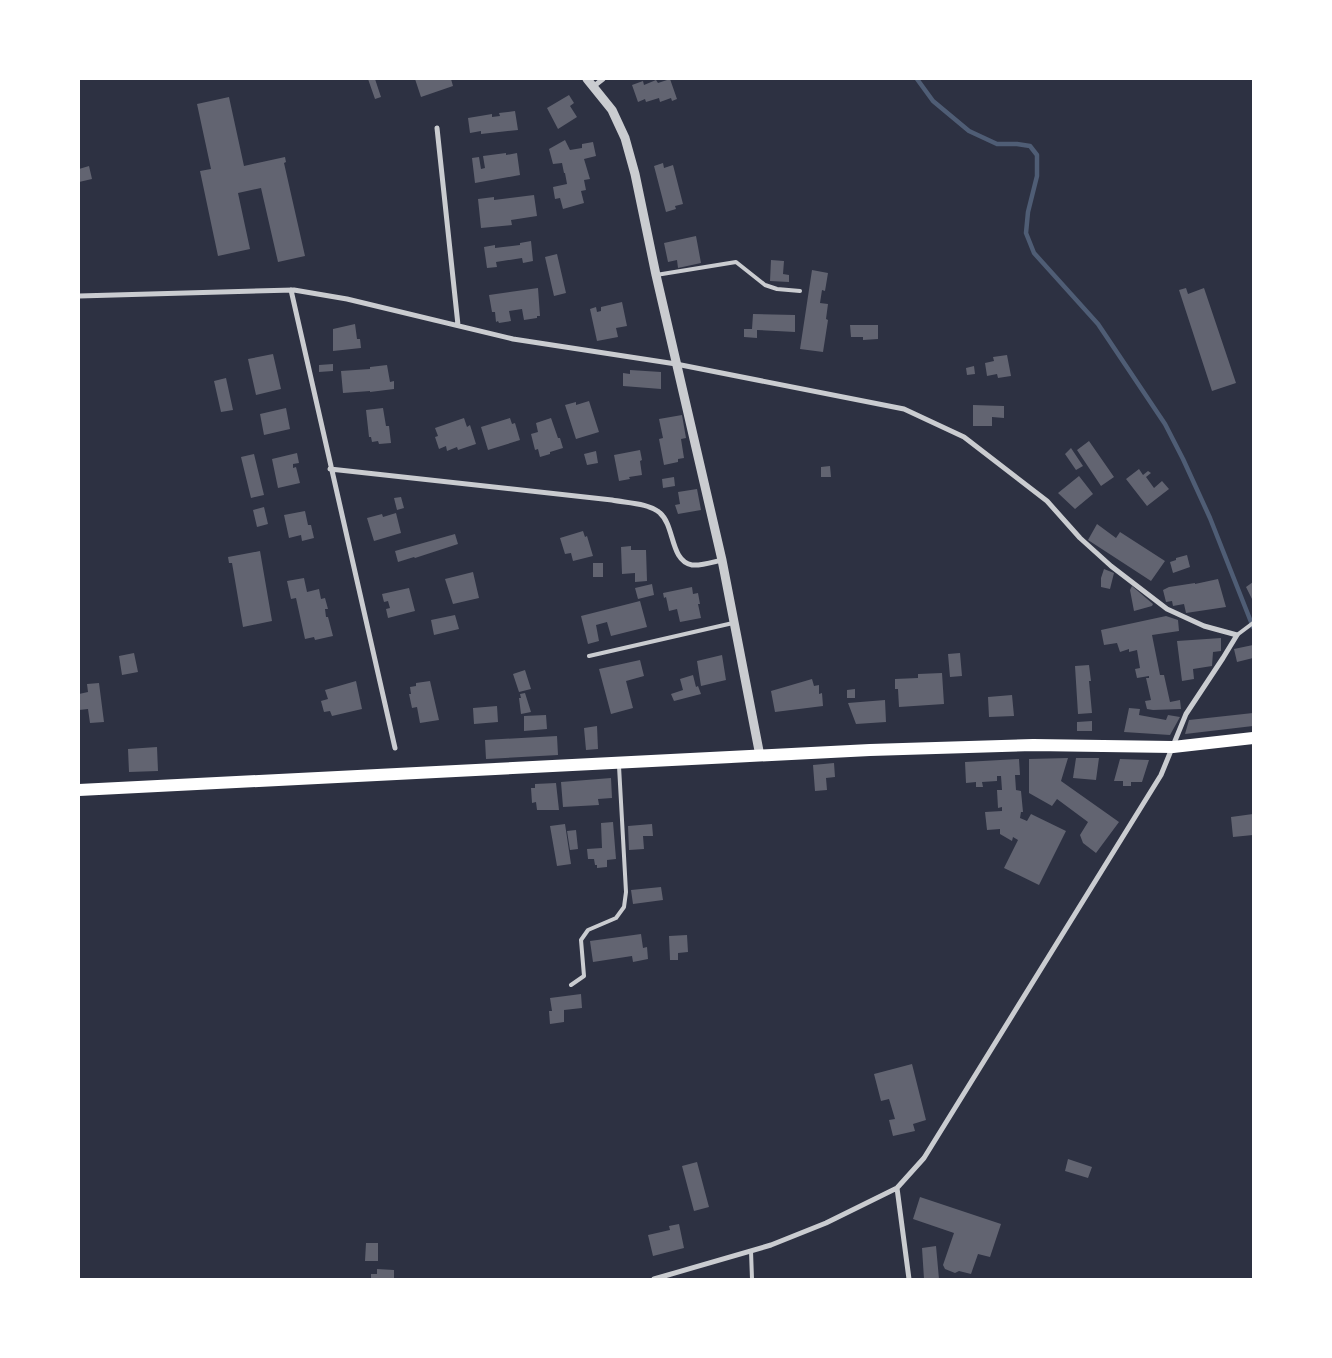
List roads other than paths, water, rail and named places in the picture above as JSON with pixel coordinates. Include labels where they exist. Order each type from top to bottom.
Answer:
[{"type":"main road","points":[[79,790],[870,750],[1033,745],[1173,747],[1253,738]]},
{"type":"street","points":[[587,79],[612,110],[625,138],[635,174],[676,364],[736,623],[760,756]]},
{"type":"street","points":[[594,86],[603,79]]},
{"type":"street","points":[[437,128],[458,326]]},
{"type":"street","points":[[291,290],[330,469],[395,748]]},
{"type":"street","points":[[79,296],[291,290],[347,299],[513,338],[676,364],[904,409],[964,437],[1047,501],[1080,538],[1111,566],[1167,608],[1204,626],[1237,635],[1186,714],[1161,775],[924,1158],[897,1188],[826,1223],[771,1245],[654,1279]]},
{"type":"street","points":[[330,469],[612,500],[650,508],[660,513],[668,523],[681,560],[691,564],[722,560]]},
{"type":"street","points":[[897,1188],[909,1279]]},
{"type":"lane","points":[[656,275],[736,262],[765,285],[777,289],[800,291]]},
{"type":"lane","points":[[589,656],[736,623]]},
{"type":"lane","points":[[1237,635],[1253,623]]},
{"type":"lane","points":[[571,984],[584,976],[582,940],[588,930],[616,918],[624,908],[626,892],[619,763]]},
{"type":"lane","points":[[750,1251],[752,1279]]},
{"type":"waterway","points":[[917,79],[933,101],[969,131],[997,144],[1030,146],[1037,155],[1037,176],[1028,212],[1026,233],[1034,253],[1098,324],[1165,424],[1210,518],[1253,627]]}]
